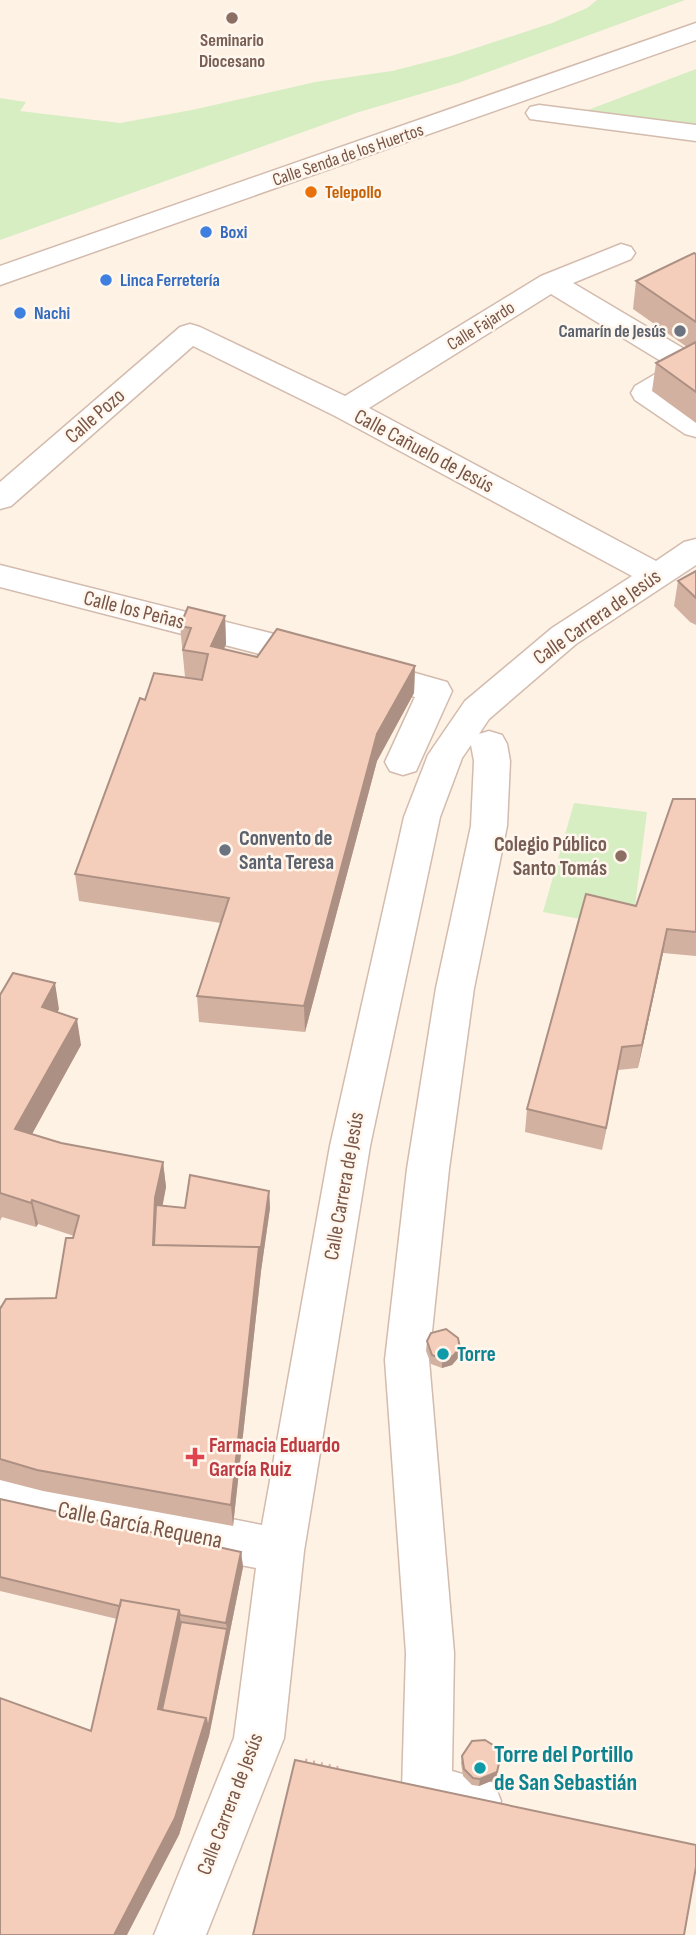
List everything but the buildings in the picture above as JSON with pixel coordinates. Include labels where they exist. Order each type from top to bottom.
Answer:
[{"type":"street","name":"Calle Senda de los Huertos","points":[[0,276],[696,32]]},
{"type":"street","points":[[539,113],[696,133]]},
{"type":"street","name":"Calle Fajardo","points":[[346,409],[551,282],[621,253]]},
{"type":"street","points":[[551,282],[691,366],[646,393],[696,427]]},
{"type":"street","name":"Calle Cañuelo de Jesús","points":[[190,333],[346,409],[656,575]]},
{"type":"street","name":"Calle Pozo","points":[[0,499],[190,333]]},
{"type":"street","name":"Calle Carrera de Jesús","points":[[180,1935],[259,1738],[281,1551],[349,1146],[426,805],[446,755],[477,710],[564,636],[696,550]]},
{"type":"street","name":"Calle los Peñas","points":[[0,576],[302,653],[435,691],[403,762]]},
{"type":"street","points":[[489,744],[492,761],[489,826],[455,988],[428,1169],[407,1360],[430,1653],[427,1790],[521,1812]]},
{"type":"street","name":"Calle García Requena","points":[[0,1496],[89,1516],[281,1551]]},
{"type":"path","points":[[255,1749],[347,1771]]},
{"type":"green space","points":[[597,0],[685,0],[458,83],[359,112],[0,240],[0,98],[26,102],[20,111],[120,123],[315,82],[392,71],[451,56],[552,23],[587,8]]},
{"type":"green space","points":[[696,69],[696,128],[580,113]]},
{"type":"green space","points":[[574,803],[647,812],[632,929],[543,912]]},
{"type":"place","name":"Seminario Diocesano","points":[[232,18]]},
{"type":"place","name":"Telepollo","points":[[311,192]]},
{"type":"place","name":"Boxi","points":[[206,232]]},
{"type":"place","name":"Linca Ferretería","points":[[106,280]]},
{"type":"place","name":"Nachi","points":[[20,313]]},
{"type":"place","name":"Camarín de Jesús","points":[[680,331]]},
{"type":"place","name":"Convento de Santa Teresa","points":[[225,850]]},
{"type":"place","name":"Colegio Público Santo Tomás","points":[[621,856]]},
{"type":"place","name":"Torre","points":[[443,1354]]},
{"type":"place","name":"Farmacia Eduardo García Ruiz","points":[[195,1457]]},
{"type":"place","name":"Torre del Portillo de San Sebastián","points":[[480,1768]]}]
